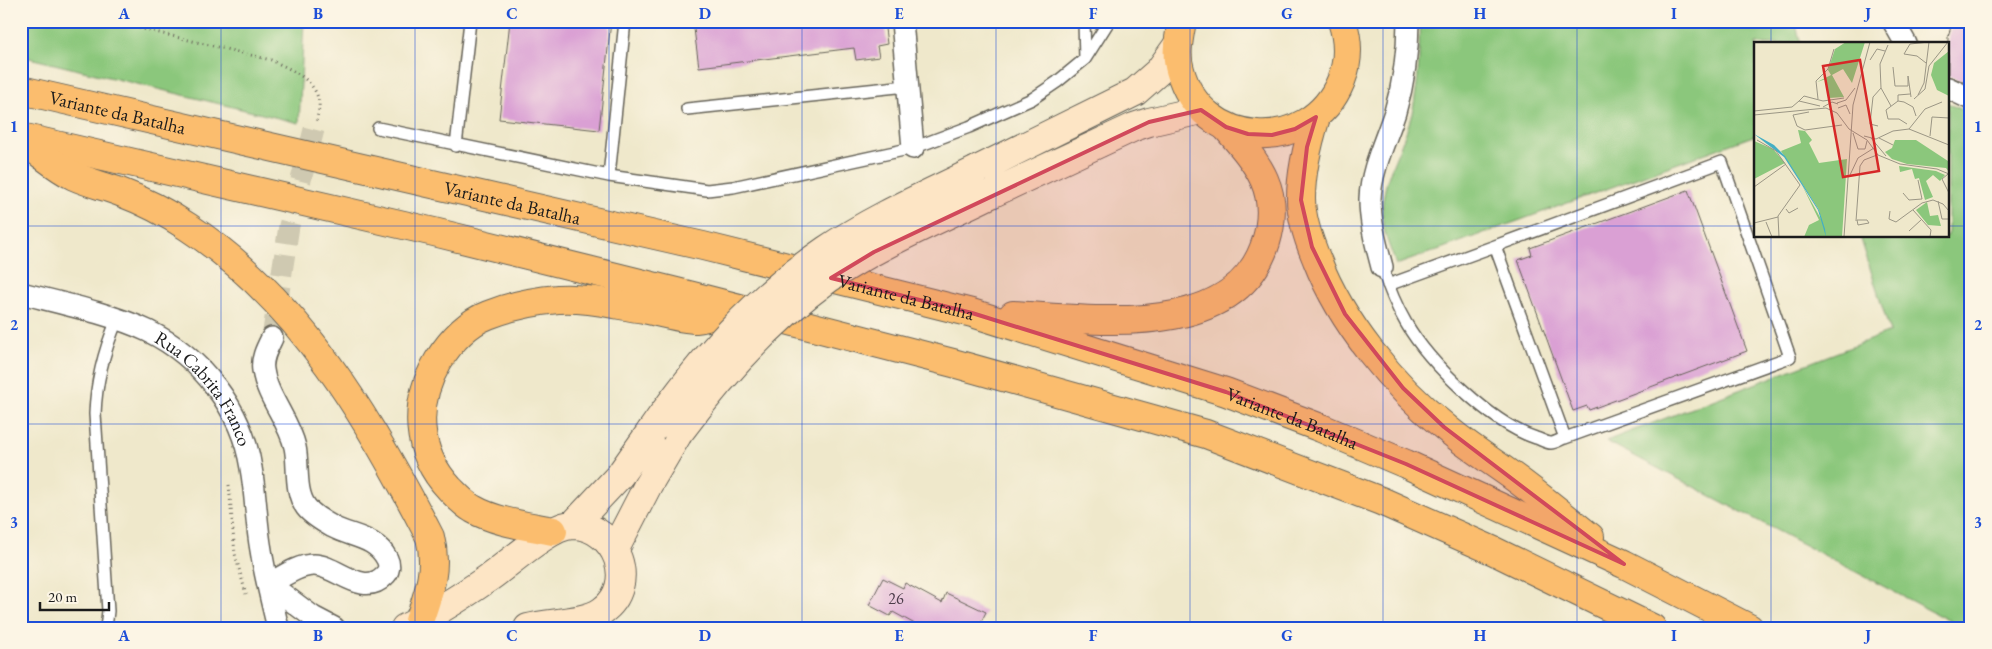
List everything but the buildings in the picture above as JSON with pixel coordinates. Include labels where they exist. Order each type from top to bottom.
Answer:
[{"type":"main road","points":[[1226,127],[1248,134],[1272,135],[1295,129],[1316,117],[1335,94],[1346,67],[1347,37],[1342,21]]},
{"type":"main road","points":[[972,313],[1098,320],[1158,318],[1180,314],[1222,298],[1240,285],[1255,266],[1270,228],[1271,207],[1266,183],[1255,161],[1226,127],[1201,110],[1188,91],[1179,69],[1180,34]]},
{"type":"main road","points":[[412,624],[486,580],[563,528],[620,475],[707,356],[754,308],[787,278],[875,220],[1135,92],[1159,71],[1180,34]]},
{"type":"main road","name":"Variante da Batalha","points":[[21,90],[703,246],[972,313],[1226,392],[1321,428],[1406,464],[1624,564],[1749,628]]},
{"type":"main road","points":[[615,549],[656,471],[678,434],[715,387],[750,348],[789,312],[828,280],[881,249],[993,193],[1134,127],[1201,110]]},
{"type":"main road","points":[[1316,117],[1307,147],[1302,176],[1301,200],[1312,247],[1322,274],[1345,314],[1373,353],[1403,388],[1444,427],[1516,478],[1624,564]]},
{"type":"main road","points":[[21,139],[434,232],[953,363],[1206,434],[1381,501],[1494,551],[1652,628]]},
{"type":"main road","points":[[21,139],[73,175],[147,204],[187,226],[218,248],[256,281],[287,312],[313,343],[363,419],[430,537],[434,568],[412,624]]},
{"type":"main road","points":[[528,628],[583,618],[597,620],[610,605],[619,584],[621,569],[615,549],[607,540],[588,528],[563,528],[506,520],[474,509],[459,498],[448,486],[430,463],[426,450],[421,412],[429,377],[444,351],[460,333],[486,316],[558,299],[603,302],[696,319],[738,308]]},
{"type":"street","points":[[902,21],[912,148]]},
{"type":"street","points":[[1385,276],[1371,222],[1370,198],[1373,178],[1395,111],[1403,77],[1408,43],[1408,21]]},
{"type":"street","points":[[1893,21],[1905,42]]},
{"type":"street","points":[[1950,89],[1971,99]]},
{"type":"street","name":"Rua Cabrita Franco","points":[[21,293],[117,320],[147,331],[189,358],[209,378],[226,400],[237,420],[251,466],[261,550],[278,628]]},
{"type":"street","points":[[272,338],[264,355],[263,369],[267,385],[289,428],[295,448],[300,491],[305,506],[333,528],[374,544],[380,549],[389,563],[388,571],[384,577],[366,584],[355,581],[331,569],[313,565],[303,566],[269,584],[312,617],[334,628]]},
{"type":"lane","points":[[456,146],[470,21]]},
{"type":"lane","points":[[609,176],[625,21]]},
{"type":"lane","points":[[1084,21],[1085,59]]},
{"type":"lane","points":[[378,128],[456,146],[609,176],[707,190],[733,187],[912,148],[969,127],[1032,99],[1057,82],[1085,59],[1109,21]]},
{"type":"lane","points":[[687,109],[907,86]]},
{"type":"lane","points":[[1722,162],[1790,357],[1550,443],[1524,434],[1491,415],[1428,354],[1406,323],[1385,276],[1495,246],[1722,162]]},
{"type":"lane","points":[[1495,246],[1565,438]]},
{"type":"lane","points":[[106,628],[108,611],[95,390],[99,370],[117,320]]},
{"type":"path","points":[[110,21],[271,60],[290,68],[310,82],[319,102],[316,122]]},
{"type":"path","points":[[228,478],[235,554],[248,602]]},
{"type":"highlighted area","points":[[1201,110],[1226,127],[1248,134],[1272,135],[1295,129],[1316,117],[1307,147],[1301,200],[1312,247],[1345,314],[1403,388],[1444,427],[1624,564],[1406,464],[1226,392],[972,313],[831,278],[874,252],[1149,122]]},
{"type":"green space","points":[[21,21],[304,21],[299,123],[21,56]]},
{"type":"green space","points":[[1419,21],[1795,21],[1800,42],[1754,42],[1754,136],[1396,265],[1384,229],[1382,209],[1387,181],[1412,113],[1419,67]]},
{"type":"green space","points":[[1950,104],[1971,114],[1971,628],[1963,628],[1606,441],[1890,332],[1861,238],[1950,238]]},
{"type":"tunnel","points":[[272,338],[289,226],[316,122]]}]
